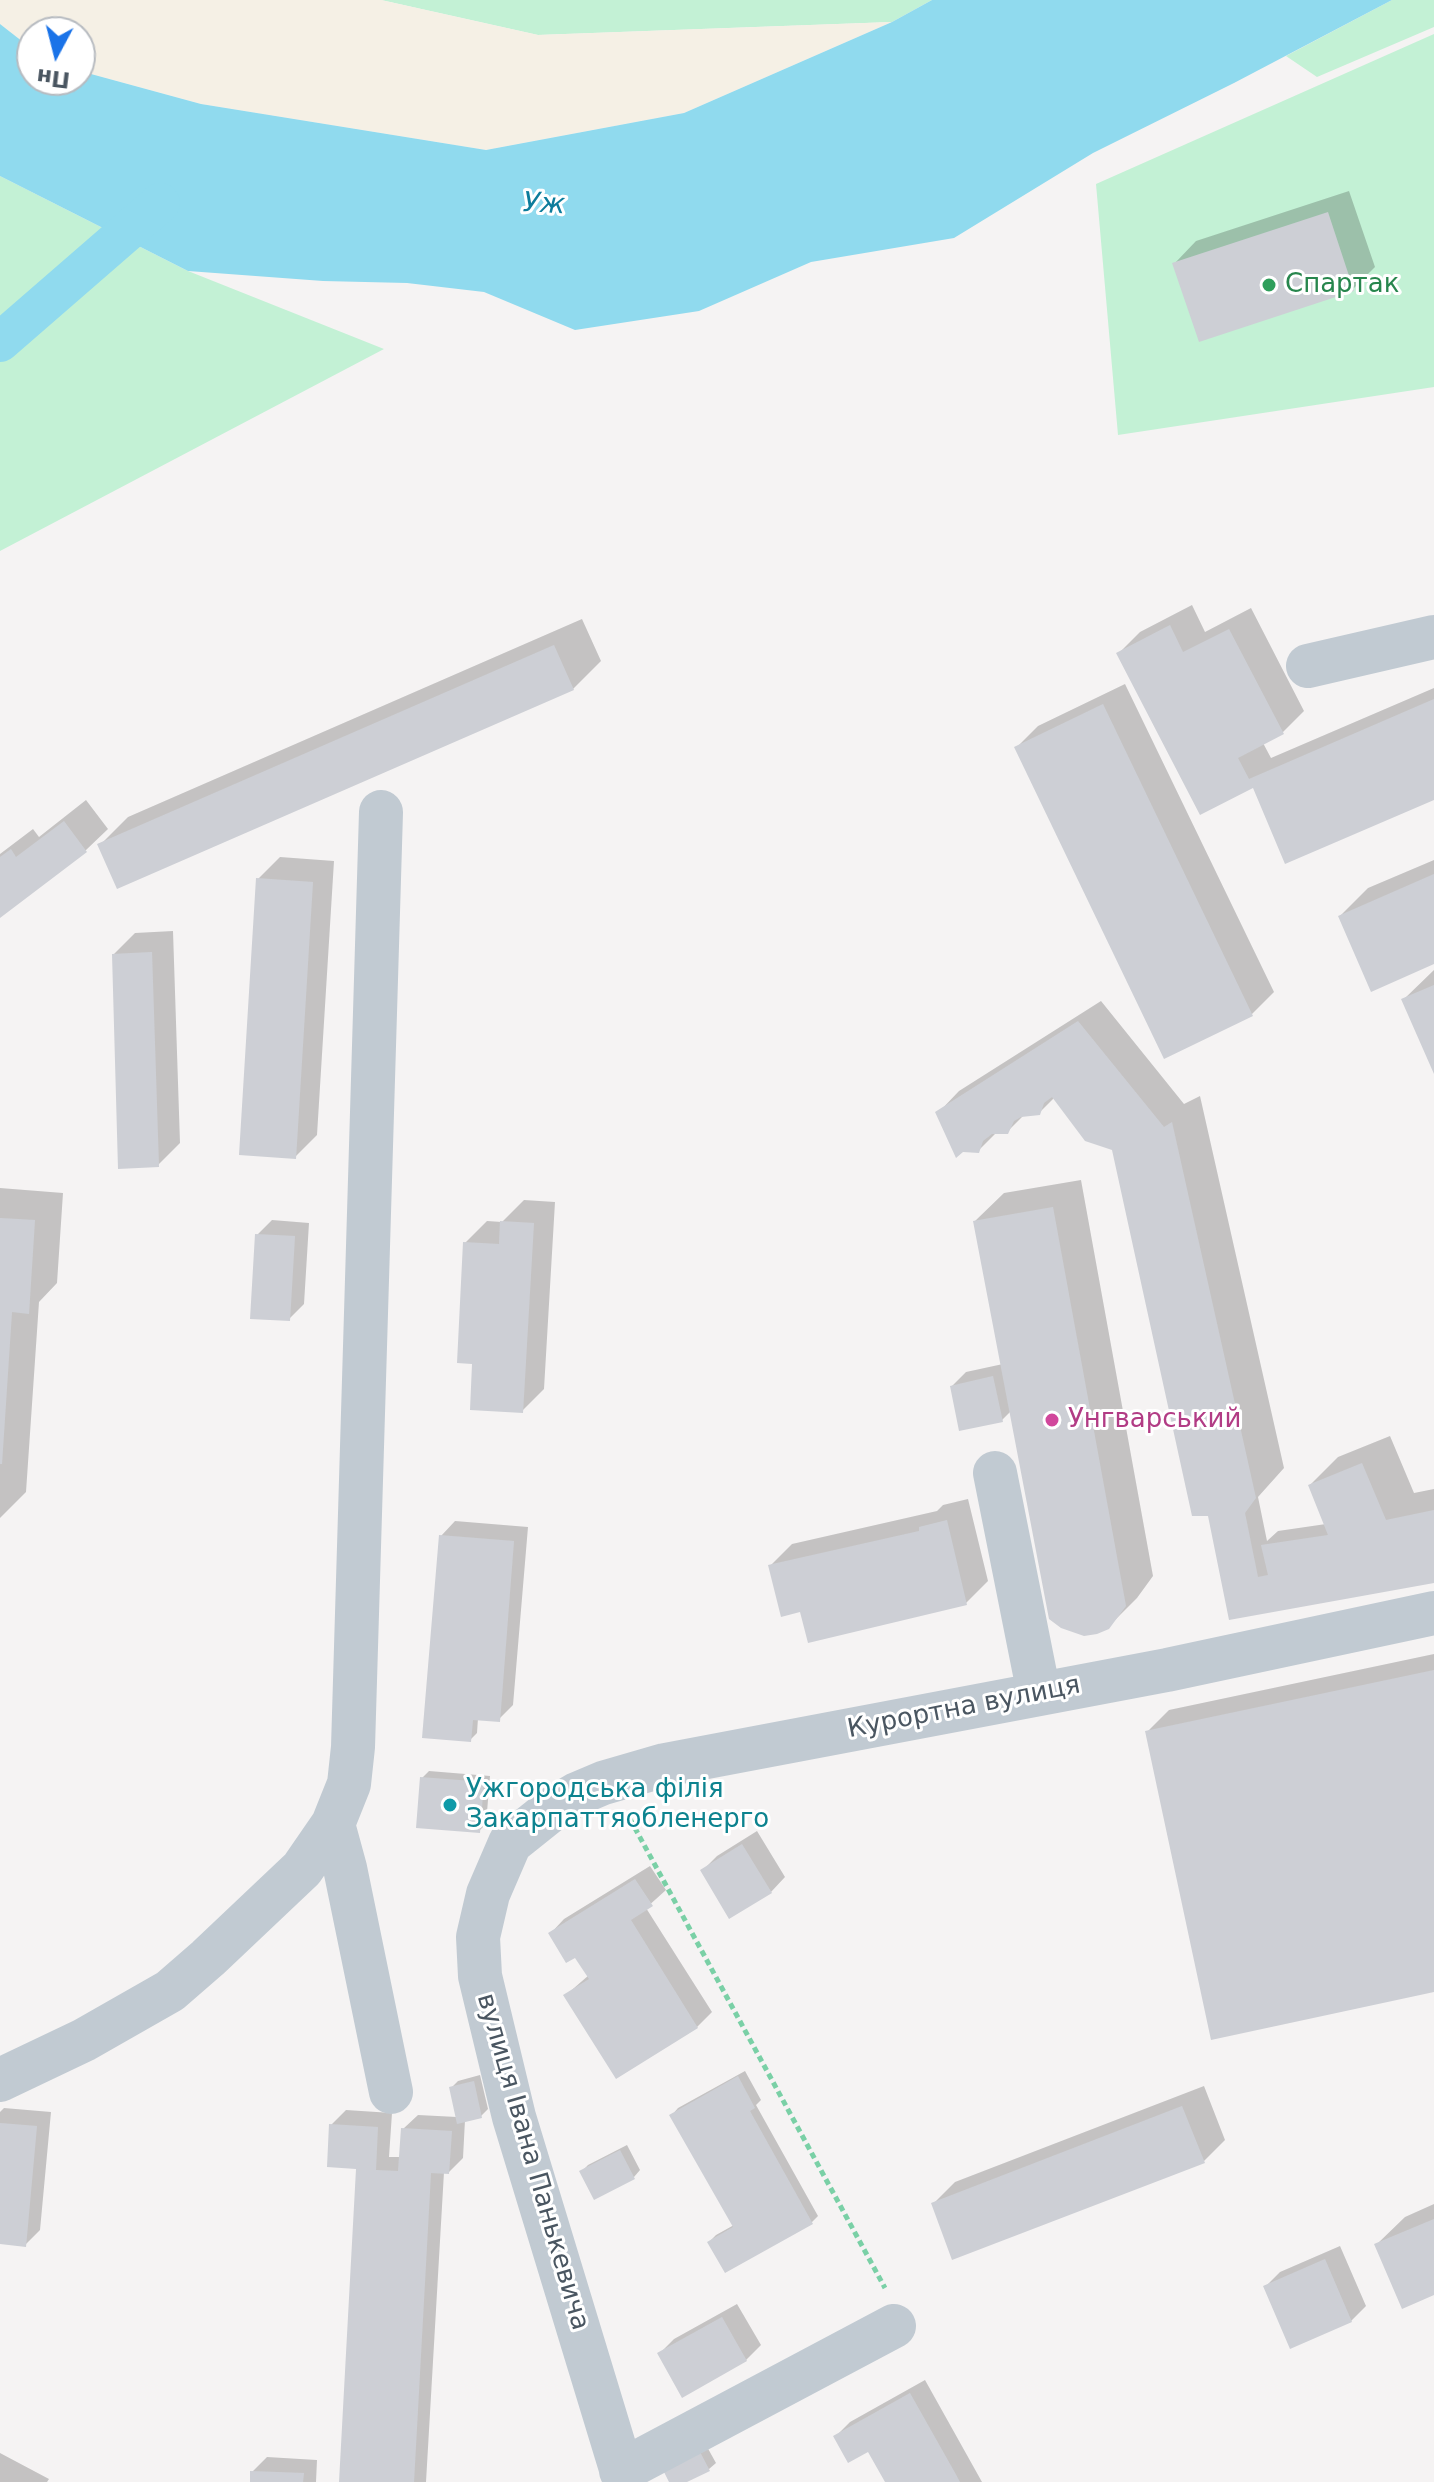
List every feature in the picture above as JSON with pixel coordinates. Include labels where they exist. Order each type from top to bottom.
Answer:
[{"type":"street","points":[[1308,666],[1434,637]]},
{"type":"street","points":[[11,2065],[84,2040],[170,1991],[302,1869],[333,1824],[349,1784],[353,1747],[381,812]]},
{"type":"street","points":[[995,1473],[1039,1694]]},
{"type":"street","name":"Курортна вулиця","points":[[510,1843],[555,1807],[577,1794],[665,1765],[1167,1670],[1434,1613]]},
{"type":"street","points":[[333,1824],[345,1868],[391,2092]]},
{"type":"street","name":"вулиця Івана Панькевича","points":[[510,1843],[488,1894],[481,1923],[478,1937],[480,1976],[514,2117],[623,2476]]},
{"type":"street","points":[[623,2476],[894,2326]]},
{"type":"path","points":[[603,1783],[629,1817],[896,2308],[894,2326]]},
{"type":"green space","points":[[381,0],[932,0],[892,22],[538,35]]},
{"type":"green space","points":[[1392,0],[1434,0],[1434,27],[1317,77],[1286,56]]},
{"type":"green space","name":"Спартак","points":[[1434,34],[1434,387],[1118,435],[1096,184]]},
{"type":"green space","points":[[0,176],[188,271],[384,349],[0,551]]},
{"type":"sand","points":[[0,0],[381,0],[538,35],[892,22],[684,113],[486,150],[201,104],[96,75],[96,16],[16,16],[16,36],[0,24]]},
{"type":"water","name":"Уж","points":[[932,0],[1392,0],[1093,153],[954,238],[811,262],[699,311],[575,330],[484,292],[407,283],[323,281],[188,271],[0,176],[0,24],[16,36],[16,96],[96,96],[96,75],[201,104],[486,150],[684,113],[892,22]]},
{"type":"building","points":[[1328,212],[1354,291],[1199,342],[1172,263]]},
{"type":"building","points":[[1170,625],[1183,652],[1229,629],[1284,734],[1238,758],[1249,779],[1434,699],[1434,800],[1285,864],[1253,788],[1200,815],[1116,653]]},
{"type":"building","points":[[554,645],[574,690],[117,889],[97,844]]},
{"type":"building","points":[[1103,704],[1253,1016],[1164,1059],[1014,747]]},
{"type":"building","points":[[64,821],[87,852],[0,918],[0,857],[11,849],[16,857]]},
{"type":"building","points":[[1434,874],[1434,964],[1371,992],[1338,916]]},
{"type":"building","points":[[256,878],[313,882],[296,1159],[239,1155]]},
{"type":"building","points":[[152,952],[159,1167],[118,1169],[112,954]]},
{"type":"building","points":[[1434,985],[1434,1074],[1401,999]]},
{"type":"building","points":[[1078,1021],[1164,1127],[1172,1122],[1256,1498],[1245,1513],[1258,1577],[1268,1575],[1261,1545],[1328,1535],[1308,1485],[1362,1463],[1386,1520],[1434,1510],[1434,1583],[1229,1620],[1208,1516],[1192,1516],[1112,1150],[1085,1141],[1052,1097],[1044,1103],[1040,1115],[1021,1117],[1014,1121],[1008,1134],[992,1134],[983,1141],[979,1153],[963,1152],[956,1158],[935,1112]]},
{"type":"building","name":"Унгварський","points":[[1053,1207],[1126,1606],[1109,1629],[1084,1636],[1061,1628],[1049,1619],[973,1221]]},
{"type":"building","points":[[0,1218],[35,1220],[29,1314],[12,1312],[2,1464],[0,1464]]},
{"type":"building","points":[[500,1221],[534,1223],[523,1413],[470,1410],[472,1364],[457,1363],[463,1242],[499,1244]]},
{"type":"building","points":[[255,1234],[295,1236],[290,1321],[250,1319]]},
{"type":"building","points":[[993,1376],[1003,1422],[959,1431],[950,1386]]},
{"type":"building","points":[[947,1520],[967,1605],[808,1643],[800,1612],[781,1617],[768,1565],[919,1531],[919,1527]]},
{"type":"building","points":[[439,1535],[514,1541],[500,1722],[473,1720],[471,1742],[422,1738]]},
{"type":"building","points":[[1434,1670],[1434,1992],[1211,2040],[1145,1731]]},
{"type":"building","name":"Ужгородська філія Закарпаттяобленерго","points":[[420,1777],[484,1782],[480,1833],[416,1828]]},
{"type":"building","points":[[742,1844],[772,1893],[729,1919],[700,1870]]},
{"type":"building","points":[[635,1879],[653,1906],[631,1920],[698,2028],[616,2079],[563,1995],[589,1979],[575,1958],[566,1963],[548,1933]]},
{"type":"building","points":[[738,2076],[755,2108],[750,2111],[813,2224],[725,2273],[707,2242],[733,2227],[669,2115]]},
{"type":"building","points":[[474,2081],[482,2118],[457,2124],[449,2087]]},
{"type":"building","points":[[1182,2106],[1205,2163],[952,2260],[931,2203]]},
{"type":"building","points":[[0,2123],[37,2126],[26,2247],[0,2244]]},
{"type":"building","points":[[329,2124],[378,2127],[376,2170],[398,2171],[401,2128],[452,2131],[449,2174],[431,2173],[414,2482],[339,2482],[356,2169],[327,2167]]},
{"type":"building","points":[[620,2150],[635,2179],[594,2200],[579,2171]]},
{"type":"building","points":[[1434,2219],[1434,2295],[1402,2309],[1374,2244]]},
{"type":"building","points":[[1325,2259],[1352,2322],[1290,2349],[1263,2286]]},
{"type":"building","points":[[722,2317],[747,2361],[682,2398],[657,2353]]},
{"type":"building","points":[[910,2393],[960,2482],[885,2482],[868,2452],[848,2463],[833,2436]]},
{"type":"building","points":[[699,2450],[710,2471],[687,2482],[669,2482],[662,2468]]},
{"type":"building","points":[[250,2471],[304,2473],[303,2482],[250,2482]]},
{"type":"waterway","points":[[0,342],[160,203]]},
{"type":"place","name":"Спартак","points":[[1269,285]]},
{"type":"place","name":"Унгварський","points":[[1052,1420]]},
{"type":"place","name":"Ужгородська філія Закарпаттяобленерго","points":[[450,1805]]}]
